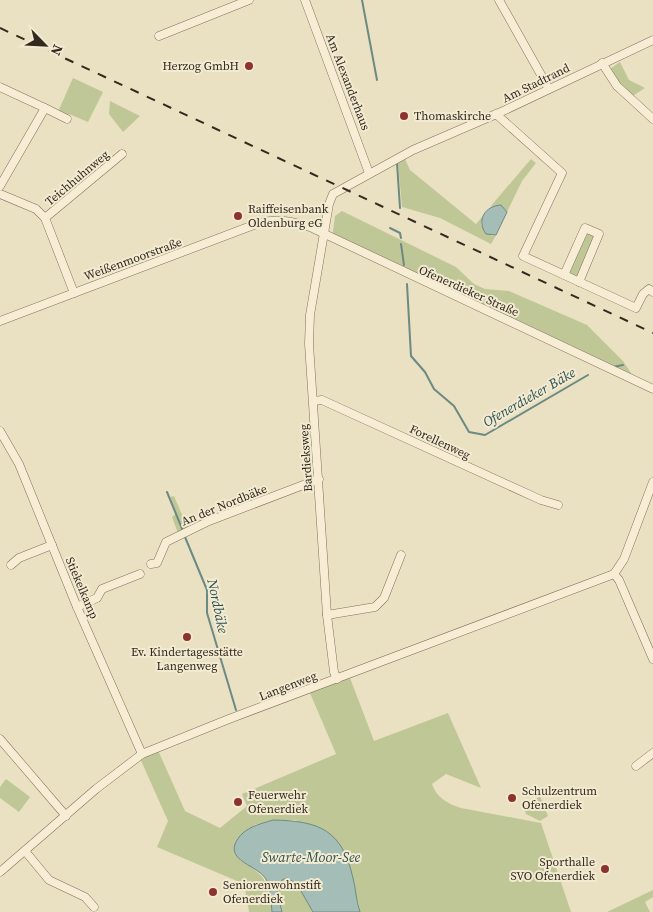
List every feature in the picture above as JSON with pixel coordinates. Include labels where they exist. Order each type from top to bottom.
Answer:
[{"type":"street","points":[[159,36],[249,0]]},
{"type":"street","name":"Am Alexanderhaus","points":[[305,0],[369,173]]},
{"type":"street","points":[[499,0],[549,89]]},
{"type":"street","name":"Am Stadtrand","points":[[325,236],[329,204],[333,194],[369,173],[436,139],[496,114],[653,40]]},
{"type":"street","points":[[602,63],[617,86],[653,120]]},
{"type":"street","points":[[0,87],[67,118]]},
{"type":"street","points":[[0,186],[45,108]]},
{"type":"street","points":[[496,114],[562,173],[523,256],[636,308],[643,294],[651,290]]},
{"type":"street","name":"Teichhuhnweg","points":[[45,218],[122,154]]},
{"type":"street","points":[[0,194],[36,209],[45,218],[74,293]]},
{"type":"street","name":"Ofenerdieker Straße","points":[[275,219],[293,221],[653,389]]},
{"type":"street","name":"Weißenmoorstraße","points":[[0,321],[259,222],[275,219]]},
{"type":"street","points":[[564,275],[585,228],[600,234],[579,282]]},
{"type":"street","name":"Bardieksweg","points":[[325,236],[310,315],[309,344],[327,615],[337,679]]},
{"type":"street","name":"Forellenweg","points":[[314,401],[322,400],[541,500],[558,505]]},
{"type":"street","name":"Stiekelkamp","points":[[0,431],[19,464],[77,607],[142,754]]},
{"type":"street","name":"An der Nordbäke","points":[[151,564],[157,563],[166,542],[210,522],[319,479]]},
{"type":"street","points":[[653,482],[624,559],[614,574],[619,580],[653,658]]},
{"type":"street","points":[[11,565],[19,558],[52,545]]},
{"type":"street","points":[[327,615],[362,611],[374,607],[384,598],[401,555]]},
{"type":"street","points":[[77,607],[97,598],[102,589],[140,574]]},
{"type":"street","name":"Langenweg","points":[[0,872],[113,775],[142,754],[614,574]]},
{"type":"street","points":[[0,739],[66,816]]},
{"type":"street","points":[[636,766],[653,753]]},
{"type":"street","points":[[25,851],[49,880],[85,897],[94,907]]},
{"type":"green space","points":[[620,62],[629,80],[645,88],[631,97],[617,83],[610,69]]},
{"type":"green space","points":[[73,78],[103,92],[88,122],[69,114],[63,117],[57,114]]},
{"type":"green space","points":[[110,101],[140,116],[123,132],[109,114]]},
{"type":"green space","points":[[405,159],[410,170],[476,224],[483,216],[481,225],[492,236],[496,235],[491,244],[440,218],[402,207],[398,163]]},
{"type":"green space","points":[[531,159],[536,163],[522,181],[507,212],[500,206],[490,207]]},
{"type":"green space","points":[[342,211],[456,267],[474,284],[485,289],[509,291],[587,325],[623,361],[633,376],[332,239],[335,216]]},
{"type":"green space","points":[[585,228],[599,234],[579,282],[564,275]]},
{"type":"green space","points":[[174,496],[189,531],[179,536],[172,517],[176,514],[170,497]]},
{"type":"green space","points":[[350,678],[374,741],[448,713],[481,788],[446,774],[432,784],[436,793],[443,799],[461,808],[541,823],[571,912],[360,912],[347,857],[296,820],[273,820],[254,825],[240,860],[265,880],[272,912],[249,912],[244,884],[157,847],[168,821],[139,756],[157,748],[185,811],[220,828],[247,806],[242,794],[336,754],[310,693]]},
{"type":"green space","points":[[6,779],[30,797],[19,812],[0,798],[0,787]]},
{"type":"green space","points":[[540,796],[548,816],[540,821],[526,814],[524,807]]},
{"type":"green space","points":[[287,878],[297,884],[313,912],[282,912],[277,891],[282,880]]},
{"type":"green space","points":[[653,890],[653,897],[645,902],[650,912],[607,912]]},
{"type":"water","points":[[501,205],[507,212],[496,235],[486,234],[482,224],[484,215],[490,208]]},
{"type":"water","name":"Swarte-Moor-See","points":[[273,820],[316,826],[326,831],[335,839],[348,862],[360,912],[313,912],[297,884],[287,878],[282,880],[277,891],[282,912],[272,912],[267,881],[258,871],[239,858],[235,853],[234,847],[244,832]]},
{"type":"waterway","name":"Ofenerdieker Bäke","points":[[362,0],[377,80]]},
{"type":"waterway","name":"Ofenerdieker Bäke","points":[[397,163],[400,208]]},
{"type":"waterway","name":"Ofenerdieker Bäke","points":[[390,228],[400,233],[401,238]]},
{"type":"waterway","name":"Ofenerdieker Bäke","points":[[401,244],[404,265]]},
{"type":"waterway","name":"Ofenerdieker Bäke","points":[[407,284],[411,356],[425,372],[434,389],[454,406],[469,432],[485,435],[588,375]]},
{"type":"waterway","name":"Ofenerdieker Bäke","points":[[613,367],[623,365]]},
{"type":"waterway","name":"Nordbäke","points":[[167,492],[183,531]]},
{"type":"waterway","name":"Nordbäke","points":[[185,537],[207,590],[207,613],[236,710]]},
{"type":"railway","points":[[0,28],[653,333]]},
{"type":"place","name":"Herzog GmbH","points":[[249,66]]},
{"type":"place","name":"Thomaskirche","points":[[404,116]]},
{"type":"place","name":"Raiffeisenbank Oldenburg eG","points":[[238,216]]},
{"type":"place","name":"Ev. Kindertagesstätte Langenweg","points":[[187,637]]},
{"type":"place","name":"Schulzentrum Ofenerdiek","points":[[512,798]]},
{"type":"place","name":"Feuerwehr Ofenerdiek","points":[[238,802]]},
{"type":"place","name":"Sporthalle SVO Ofenerdiek","points":[[605,869]]},
{"type":"place","name":"Seniorenwohnstift Ofenerdiek","points":[[213,892]]}]
